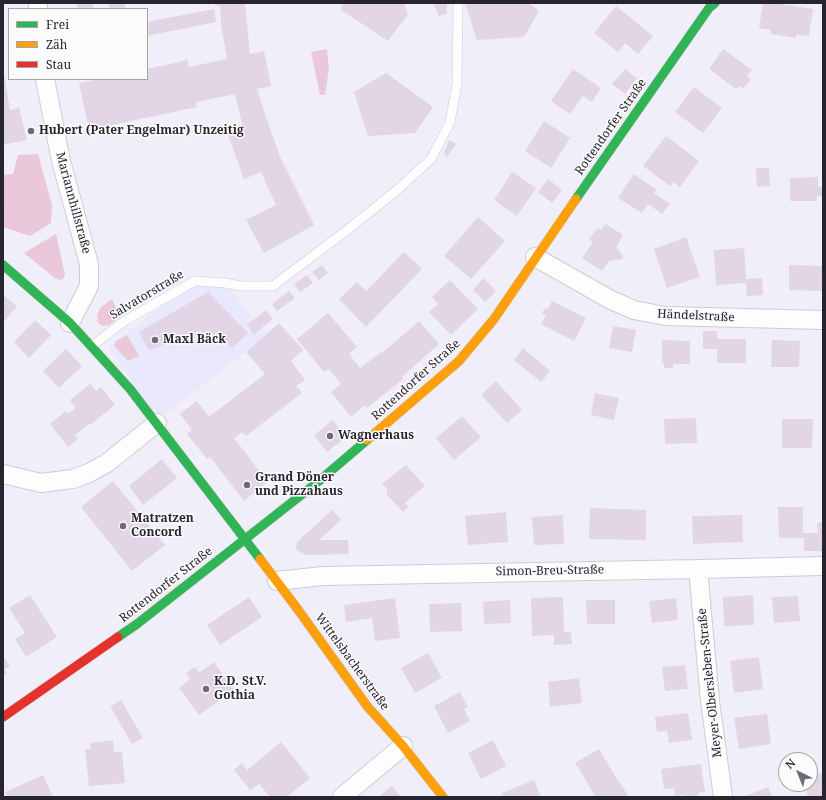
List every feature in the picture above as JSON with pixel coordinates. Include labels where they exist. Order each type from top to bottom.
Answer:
[{"type":"street","name":"Rottendorfer Straße","points":[[3,717],[137,624],[319,481],[459,361],[494,319],[535,257],[709,8],[715,3]]},
{"type":"street","name":"Mariannhillstraße","points":[[45,80],[61,161],[89,264],[89,286],[70,323]]},
{"type":"street","name":"Händelstraße","points":[[535,257],[611,300],[634,310],[664,316],[823,320]]},
{"type":"street","points":[[3,265],[70,323],[130,389],[245,539]]},
{"type":"street","points":[[3,474],[41,483],[73,479],[89,473],[107,463],[157,423]]},
{"type":"street","name":"Wittelsbacherstraße","points":[[245,539],[367,706],[403,746],[443,797]]},
{"type":"street","name":"Simon-Breu-Straße","points":[[277,581],[323,576],[823,566]]},
{"type":"street","name":"Meyer-Olbersleben-Straße","points":[[698,569],[710,701],[723,797]]},
{"type":"street","points":[[342,797],[403,746]]},
{"type":"lane","name":"Salvatorstraße","points":[[92,346],[126,320],[195,281],[225,283],[241,286],[273,286],[346,231],[397,190],[431,159],[450,122],[457,84],[458,3]]},
{"type":"shaded area","points":[[327,49],[329,69],[325,95],[320,95],[311,52]]},
{"type":"shaded area","points":[[38,154],[52,205],[51,223],[30,236],[3,227],[3,220],[5,216],[3,214],[3,175],[13,174],[18,155]]},
{"type":"shaded area","points":[[56,234],[65,275],[62,280],[56,279],[24,253]]},
{"type":"shaded area","points":[[195,281],[225,283],[267,334],[158,420],[108,347]]},
{"type":"shaded area","points":[[112,299],[120,317],[109,325],[103,326],[98,323],[97,315],[101,307]]},
{"type":"shaded area","points":[[127,335],[139,356],[128,361],[114,346],[116,341]]},
{"type":"building","points":[[77,3],[93,3],[93,8],[77,8]]},
{"type":"building","points":[[109,3],[125,3],[125,8],[109,8]]},
{"type":"building","points":[[215,3],[245,3],[250,54],[264,51],[271,86],[257,89],[280,157],[314,225],[264,253],[246,220],[276,205],[261,172],[244,179],[228,135],[243,128],[235,94],[196,102],[197,107],[89,130],[79,83],[94,80],[148,80],[148,69],[187,60],[189,67],[227,59],[221,24],[220,6],[215,6]]},
{"type":"building","points":[[342,3],[404,3],[408,14],[388,41],[341,10]]},
{"type":"building","points":[[433,3],[447,3],[447,14],[439,16]]},
{"type":"building","points":[[465,3],[529,3],[539,11],[524,37],[477,40]]},
{"type":"building","points":[[763,3],[774,3],[813,9],[809,36],[796,35],[796,38],[771,34],[771,30],[759,28]]},
{"type":"building","points":[[616,6],[653,36],[638,54],[625,43],[618,52],[594,33]]},
{"type":"building","points":[[214,9],[216,22],[148,36],[148,22]]},
{"type":"building","points":[[723,49],[752,70],[747,76],[751,79],[743,89],[739,86],[736,89],[709,69]]},
{"type":"building","points":[[3,67],[10,110],[19,108],[27,140],[3,145]]},
{"type":"building","points":[[573,69],[601,88],[592,102],[583,96],[570,114],[551,101]]},
{"type":"building","points":[[625,69],[637,78],[625,94],[612,84]]},
{"type":"building","points":[[386,73],[433,107],[415,133],[368,136],[354,92]]},
{"type":"building","points":[[694,87],[722,108],[703,133],[675,112]]},
{"type":"building","points":[[544,121],[570,138],[551,168],[525,151]]},
{"type":"building","points":[[666,136],[699,161],[680,187],[673,182],[670,186],[643,166]]},
{"type":"building","points":[[449,140],[456,144],[447,157],[444,153]]},
{"type":"building","points":[[756,168],[769,168],[770,186],[757,187]]},
{"type":"building","points":[[512,172],[536,188],[517,216],[494,200]]},
{"type":"building","points":[[634,174],[657,190],[654,193],[670,204],[662,214],[648,204],[642,213],[618,198]]},
{"type":"building","points":[[818,177],[818,187],[823,187],[823,196],[817,196],[817,201],[790,201],[790,178]]},
{"type":"building","points":[[548,179],[562,190],[552,203],[538,192]]},
{"type":"building","points":[[478,217],[505,241],[471,279],[444,256]]},
{"type":"building","points":[[606,224],[623,235],[616,248],[619,250],[623,259],[609,261],[602,271],[582,258],[593,242],[589,239],[598,228],[601,230]]},
{"type":"building","points":[[686,237],[700,277],[667,288],[654,249]]},
{"type":"building","points":[[744,248],[746,279],[762,278],[763,295],[747,296],[746,283],[716,285],[714,250]]},
{"type":"building","points":[[404,252],[422,269],[366,327],[339,299],[357,282],[366,291]]},
{"type":"building","points":[[322,265],[328,273],[319,280],[312,272]]},
{"type":"building","points":[[789,265],[823,266],[822,291],[789,290]]},
{"type":"building","points":[[307,275],[313,283],[300,292],[294,284]]},
{"type":"building","points":[[483,278],[496,291],[485,302],[473,290]]},
{"type":"building","points":[[450,280],[478,309],[451,335],[429,312],[438,304],[432,297]]},
{"type":"building","points":[[289,291],[295,298],[277,311],[272,304]]},
{"type":"building","points":[[208,292],[248,333],[232,348],[209,331],[149,350],[139,332]]},
{"type":"building","points":[[3,295],[17,306],[3,323]]},
{"type":"building","points":[[552,301],[586,318],[574,341],[541,324],[546,316],[542,313],[545,308],[548,309]]},
{"type":"building","points":[[266,310],[273,319],[254,334],[247,325]]},
{"type":"building","points":[[328,313],[357,347],[349,354],[360,368],[381,352],[382,353],[419,321],[439,344],[402,377],[404,378],[367,408],[365,405],[351,417],[331,392],[341,384],[329,369],[324,372],[297,339]]},
{"type":"building","points":[[35,320],[51,335],[29,358],[14,342]]},
{"type":"building","points":[[279,323],[303,350],[291,361],[305,380],[296,386],[302,393],[246,436],[242,432],[234,438],[268,482],[244,501],[210,457],[207,459],[187,434],[192,430],[180,414],[197,401],[209,417],[265,374],[246,352]]},
{"type":"building","points":[[613,326],[636,330],[632,352],[609,348]]},
{"type":"building","points":[[703,331],[717,331],[717,339],[746,339],[746,363],[717,363],[717,349],[703,349]]},
{"type":"building","points":[[662,340],[690,341],[690,364],[673,364],[673,368],[664,368],[664,363],[662,363]]},
{"type":"building","points":[[772,340],[800,341],[799,367],[771,367]]},
{"type":"building","points":[[523,348],[550,371],[541,382],[514,360]]},
{"type":"building","points":[[66,349],[82,366],[59,388],[43,371]]},
{"type":"building","points":[[496,381],[522,410],[507,423],[481,395]]},
{"type":"building","points":[[90,384],[96,391],[101,387],[115,405],[75,435],[78,439],[68,447],[50,424],[66,411],[68,414],[76,408],[70,400]]},
{"type":"building","points":[[595,393],[619,398],[614,420],[591,415]]},
{"type":"building","points":[[462,416],[481,437],[454,460],[436,438]]},
{"type":"building","points":[[696,418],[697,443],[665,444],[664,419]]},
{"type":"building","points":[[782,419],[813,419],[812,448],[782,448]]},
{"type":"building","name":"Wagnerhaus","points":[[333,420],[346,437],[327,452],[314,435]]},
{"type":"building","points":[[162,459],[177,478],[143,505],[129,486]]},
{"type":"building","points":[[406,465],[425,486],[405,503],[409,507],[403,512],[387,495],[387,489],[382,484]]},
{"type":"building","name":"Matratzen Concord","points":[[113,481],[165,545],[132,571],[81,507]]},
{"type":"building","points":[[778,507],[803,507],[803,533],[818,533],[817,523],[823,522],[823,551],[804,551],[804,538],[779,538]]},
{"type":"building","points":[[590,508],[646,510],[646,540],[589,539]]},
{"type":"building","points":[[332,510],[341,520],[319,540],[348,540],[349,554],[306,555],[296,550],[297,542]]},
{"type":"building","points":[[506,512],[508,542],[468,545],[465,516]]},
{"type":"building","points":[[563,515],[564,544],[534,545],[532,517]]},
{"type":"building","points":[[742,515],[743,542],[693,544],[692,516]]},
{"type":"building","points":[[30,595],[57,637],[26,657],[15,639],[25,633],[9,608]]},
{"type":"building","points":[[753,595],[754,625],[724,626],[723,597]]},
{"type":"building","points":[[798,596],[800,621],[774,623],[772,597]]},
{"type":"building","points":[[249,597],[262,617],[220,645],[207,625]]},
{"type":"building","points":[[563,597],[564,632],[571,632],[572,644],[554,645],[554,635],[532,636],[531,598]]},
{"type":"building","points":[[395,598],[400,638],[375,641],[372,618],[346,622],[344,605]]},
{"type":"building","points":[[676,598],[678,620],[652,623],[649,601]]},
{"type":"building","points":[[510,600],[511,623],[484,624],[483,602]]},
{"type":"building","points":[[586,600],[615,600],[615,624],[587,624]]},
{"type":"building","points":[[461,603],[462,631],[430,632],[429,604]]},
{"type":"building","points":[[428,653],[442,678],[415,693],[401,668]]},
{"type":"building","points":[[3,656],[10,666],[4,669],[7,673],[3,676]]},
{"type":"building","points":[[759,657],[763,689],[734,693],[730,661]]},
{"type":"building","name":"K.D. St.V. Gothia","points":[[214,662],[234,690],[199,715],[179,688],[190,679],[186,673],[195,667],[199,673]]},
{"type":"building","points":[[685,665],[688,689],[665,691],[662,667]]},
{"type":"building","points":[[579,678],[582,703],[550,707],[548,682]]},
{"type":"building","points":[[460,692],[468,707],[464,709],[470,721],[448,733],[434,706]]},
{"type":"building","points":[[121,700],[143,738],[132,744],[110,706]]},
{"type":"building","points":[[688,713],[692,740],[669,743],[667,731],[657,732],[655,717]]},
{"type":"building","points":[[767,714],[771,744],[739,749],[734,718]]},
{"type":"building","points":[[113,740],[114,752],[122,752],[125,783],[89,786],[85,749],[91,749],[90,743]]},
{"type":"building","points":[[493,740],[506,766],[481,779],[468,753]]},
{"type":"building","points":[[281,742],[310,778],[287,797],[270,797],[259,784],[250,790],[234,770],[242,763],[247,770]]},
{"type":"building","points":[[599,749],[629,797],[596,797],[575,763]]},
{"type":"building","points":[[701,764],[705,792],[698,793],[698,797],[684,797],[683,795],[675,796],[674,788],[664,789],[661,769]]},
{"type":"building","points":[[823,773],[823,797],[808,797],[807,792],[818,792],[818,774]]},
{"type":"building","points":[[43,775],[53,797],[7,797],[5,792]]},
{"type":"building","points":[[534,780],[541,797],[503,797],[502,793]]},
{"type":"building","points":[[392,786],[401,797],[378,797]]},
{"type":"building","points":[[768,787],[772,797],[743,797]]},
{"type":"traffic: fast","points":[[576,199],[709,8],[715,3]]},
{"type":"traffic: fast","points":[[3,265],[70,323],[130,389],[260,559]]},
{"type":"traffic: fast","points":[[118,637],[137,624],[319,481],[367,440]]},
{"type":"traffic: slow","points":[[367,440],[459,361],[494,319],[576,199]]},
{"type":"traffic: slow","points":[[260,559],[367,706],[403,746],[443,797]]},
{"type":"traffic: jam","points":[[3,717],[118,637]]},
{"type":"place","name":"Hubert (Pater Engelmar) Unzeitig","points":[[31,131]]},
{"type":"place","name":"Maxl Bäck","points":[[155,340]]},
{"type":"place","name":"Wagnerhaus","points":[[330,436]]},
{"type":"place","name":"Grand Döner und Pizzahaus","points":[[247,485]]},
{"type":"place","name":"Matratzen Concord","points":[[123,526]]},
{"type":"place","name":"K.D. St.V. Gothia","points":[[206,689]]}]
